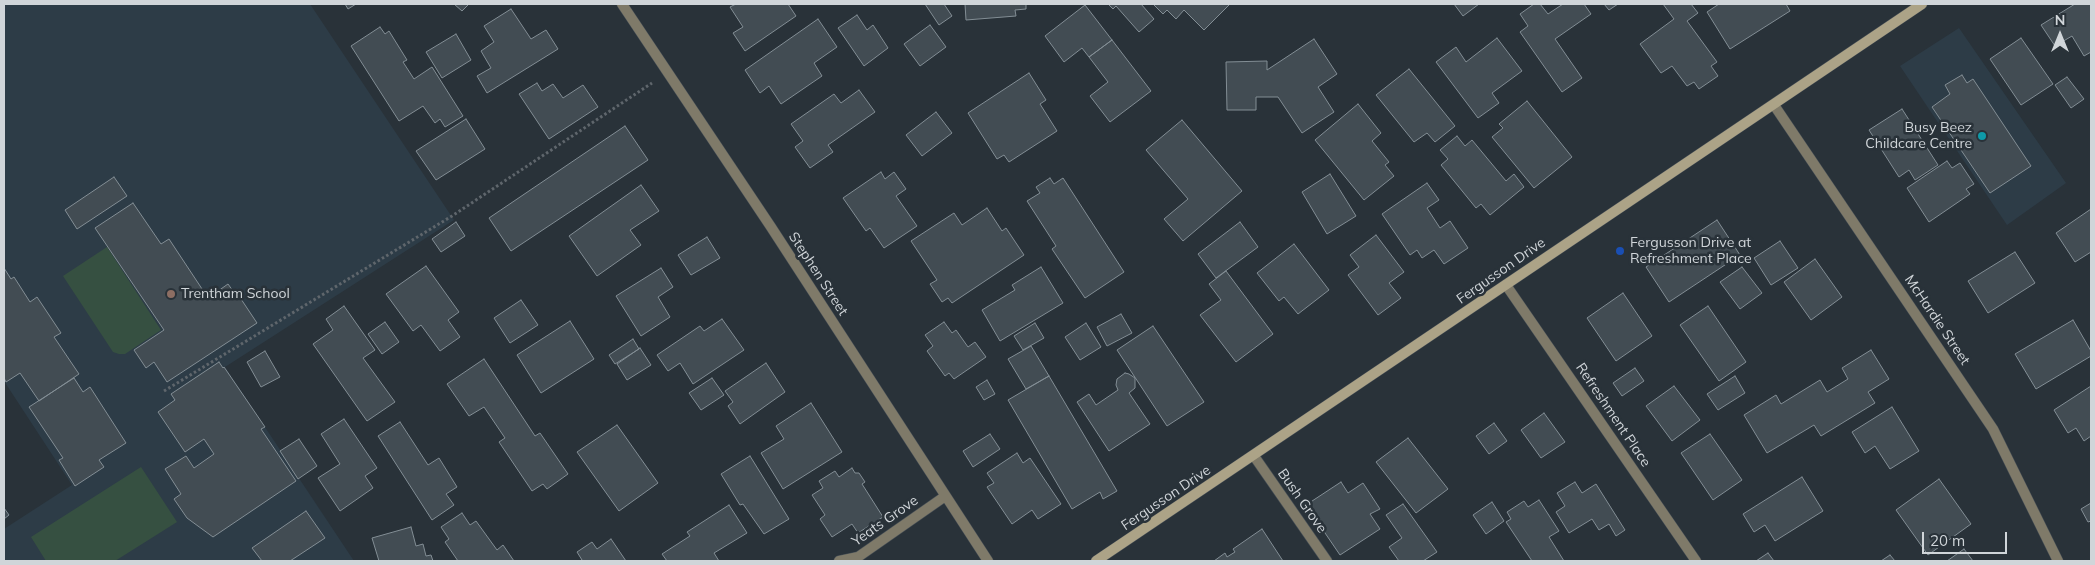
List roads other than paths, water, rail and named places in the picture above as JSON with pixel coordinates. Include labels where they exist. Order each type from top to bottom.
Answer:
[{"type":"main road","name":"Fergusson Drive","points":[[1096,561],[1922,4]]},
{"type":"street","name":"Stephen Street","points":[[622,4],[669,72],[988,561]]},
{"type":"street","name":"McHardie Street","points":[[1774,105],[1993,429],[2058,561]]},
{"type":"street","name":"Refreshment Place","points":[[1506,285],[1696,561]]},
{"type":"street","name":"Bush Grove","points":[[1254,456],[1327,561]]},
{"type":"street","name":"Yeats Grove","points":[[839,561],[858,557],[944,496]]},
{"type":"place","name":"Busy Beez Childcare Centre","points":[[1982,136]]},
{"type":"place","name":"Fergusson Drive at Refreshment Place","points":[[1620,251]]},
{"type":"place","name":"Trentham School","points":[[171,294]]}]
